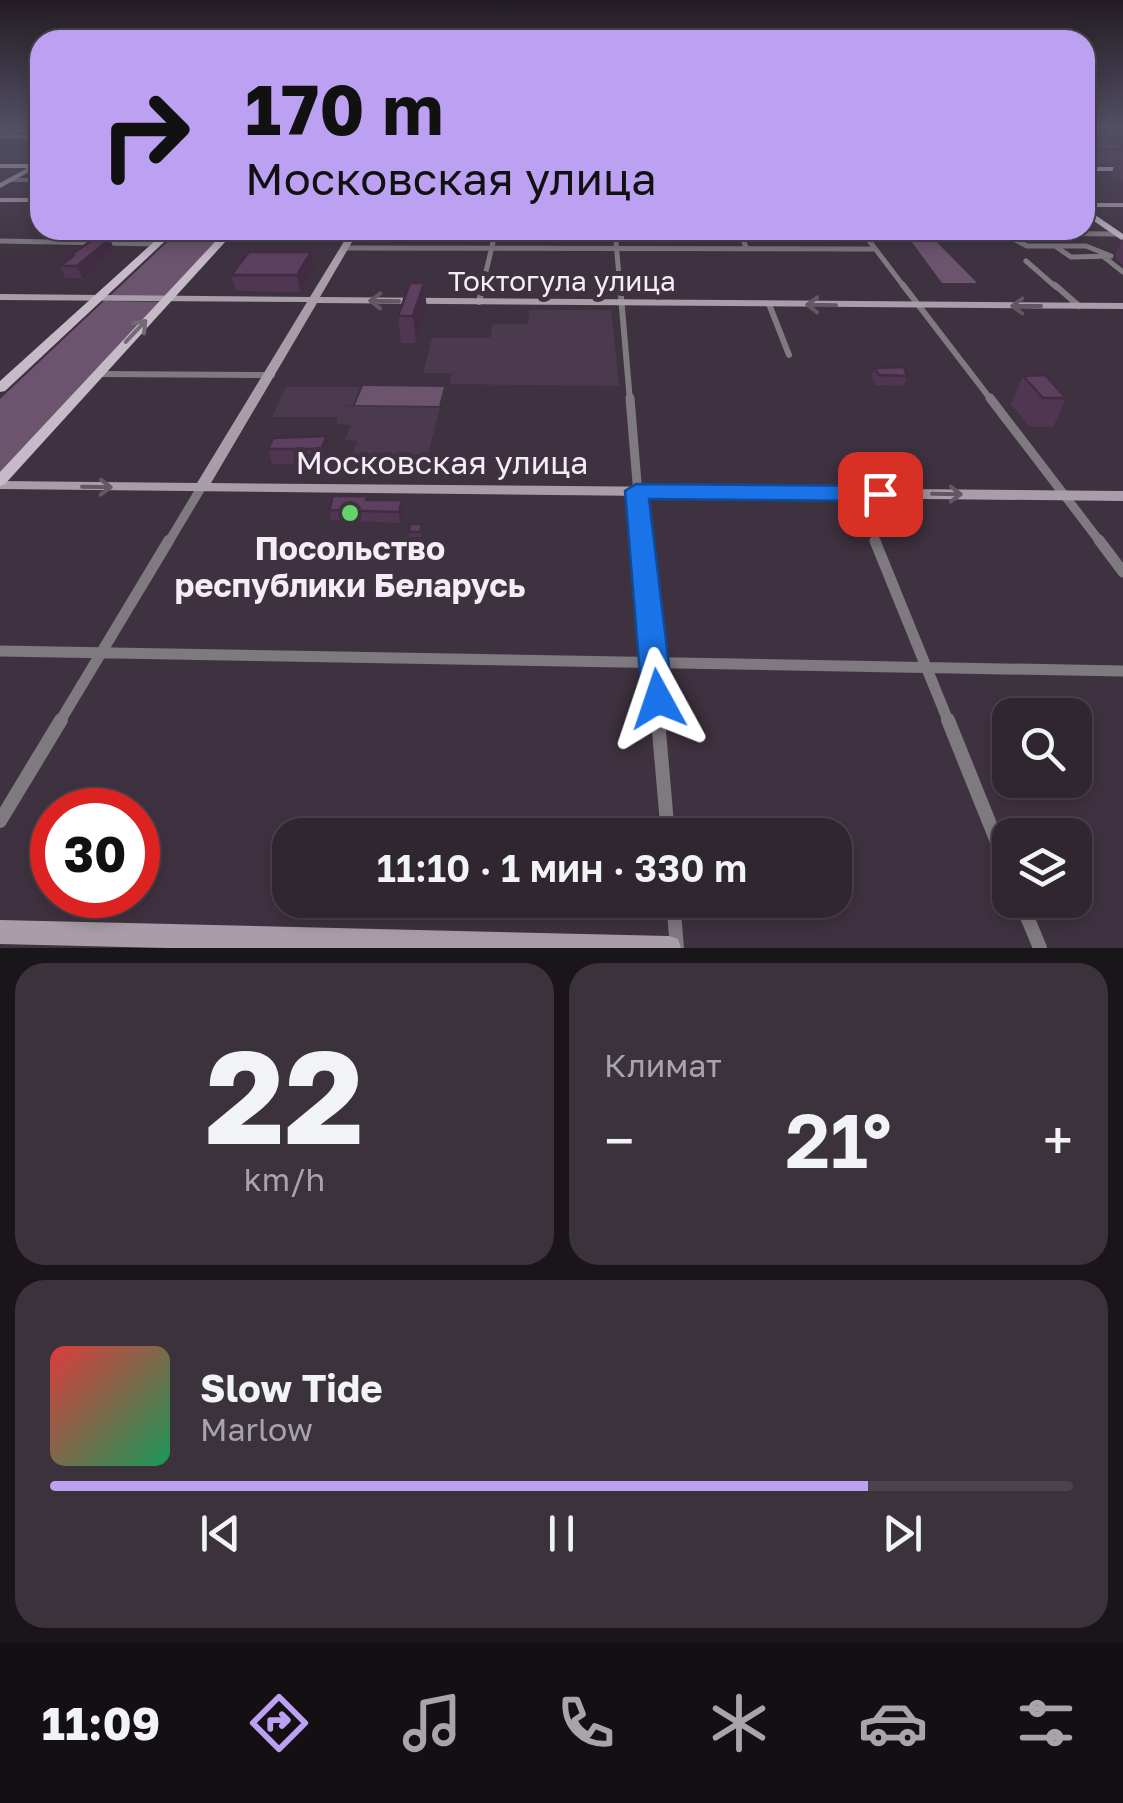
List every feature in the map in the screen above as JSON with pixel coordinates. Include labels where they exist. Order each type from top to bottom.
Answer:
[{"type":"main road","points":[[0,186],[28,170]]},
{"type":"main road","points":[[0,200],[30,200]]},
{"type":"main road","points":[[1095,207],[1123,205]]},
{"type":"main road","points":[[1095,216],[1120,236]]},
{"type":"main road","points":[[0,388],[162,240]]},
{"type":"main road","points":[[0,483],[222,240]]},
{"type":"main road","points":[[201,488],[348,240]]},
{"type":"main road","name":"Токтогула улица","points":[[0,297],[1123,306]]},
{"type":"main road","name":"Московская улица","points":[[0,483],[1123,496]]},
{"type":"main road","points":[[0,932],[328,944],[669,948]]},
{"type":"street","points":[[9,180],[30,180]]},
{"type":"street","points":[[1095,234],[1120,236]]},
{"type":"street","points":[[479,302],[494,240]]},
{"type":"street","points":[[616,240],[667,818]]},
{"type":"street","points":[[743,240],[746,247]]},
{"type":"street","points":[[869,240],[1123,572]]},
{"type":"street","points":[[1010,240],[1017,246],[1098,246]]},
{"type":"street","points":[[1055,246],[1071,257],[1110,255],[1090,240]]},
{"type":"street","points":[[0,241],[158,244]]},
{"type":"street","points":[[344,248],[876,249]]},
{"type":"street","points":[[1104,257],[1123,272]]},
{"type":"street","points":[[1026,261],[1079,306]]},
{"type":"street","points":[[769,304],[789,355]]},
{"type":"street","points":[[98,374],[272,374]]},
{"type":"street","points":[[0,821],[201,488]]},
{"type":"street","points":[[876,541],[992,829]]},
{"type":"street","points":[[0,650],[1123,671]]},
{"type":"street","points":[[675,918],[677,948]]},
{"type":"street","points":[[1028,918],[1040,948]]},
{"type":"shaded area","points":[[169,240],[218,240],[165,296],[110,296]]},
{"type":"shaded area","points":[[910,240],[935,240],[977,283],[942,283]]},
{"type":"shaded area","points":[[104,301],[160,302],[0,473],[0,399]]},
{"type":"shaded area","points":[[529,310],[611,310],[619,386],[450,384],[452,373],[423,373],[432,338],[490,338],[493,324],[528,324]]},
{"type":"shaded area","points":[[363,386],[444,387],[439,406],[355,405]]},
{"type":"shaded area","points":[[286,387],[360,387],[353,405],[344,406],[440,408],[422,477],[344,476],[357,441],[345,440],[351,425],[336,424],[338,417],[272,417]]},
{"type":"building","points":[[93,240],[109,240],[77,266],[60,266],[73,256],[69,256]]},
{"type":"building","points":[[249,252],[311,252],[297,275],[231,275]]},
{"type":"building","points":[[410,283],[424,283],[413,316],[398,316]]},
{"type":"building","points":[[904,367],[907,376],[879,375],[874,368]]},
{"type":"building","points":[[1045,375],[1066,398],[1043,398],[1023,376]]},
{"type":"building","points":[[327,436],[321,449],[268,449],[273,438]]},
{"type":"building","points":[[333,496],[402,500],[399,512],[329,510]]},
{"type":"building","points":[[410,524],[422,524],[420,532],[409,532]]},
{"type":"place","name":"Посольство республики Беларусь","points":[[350,513]]},
{"type":"route","points":[[658,699],[636,491],[880,494]]}]
